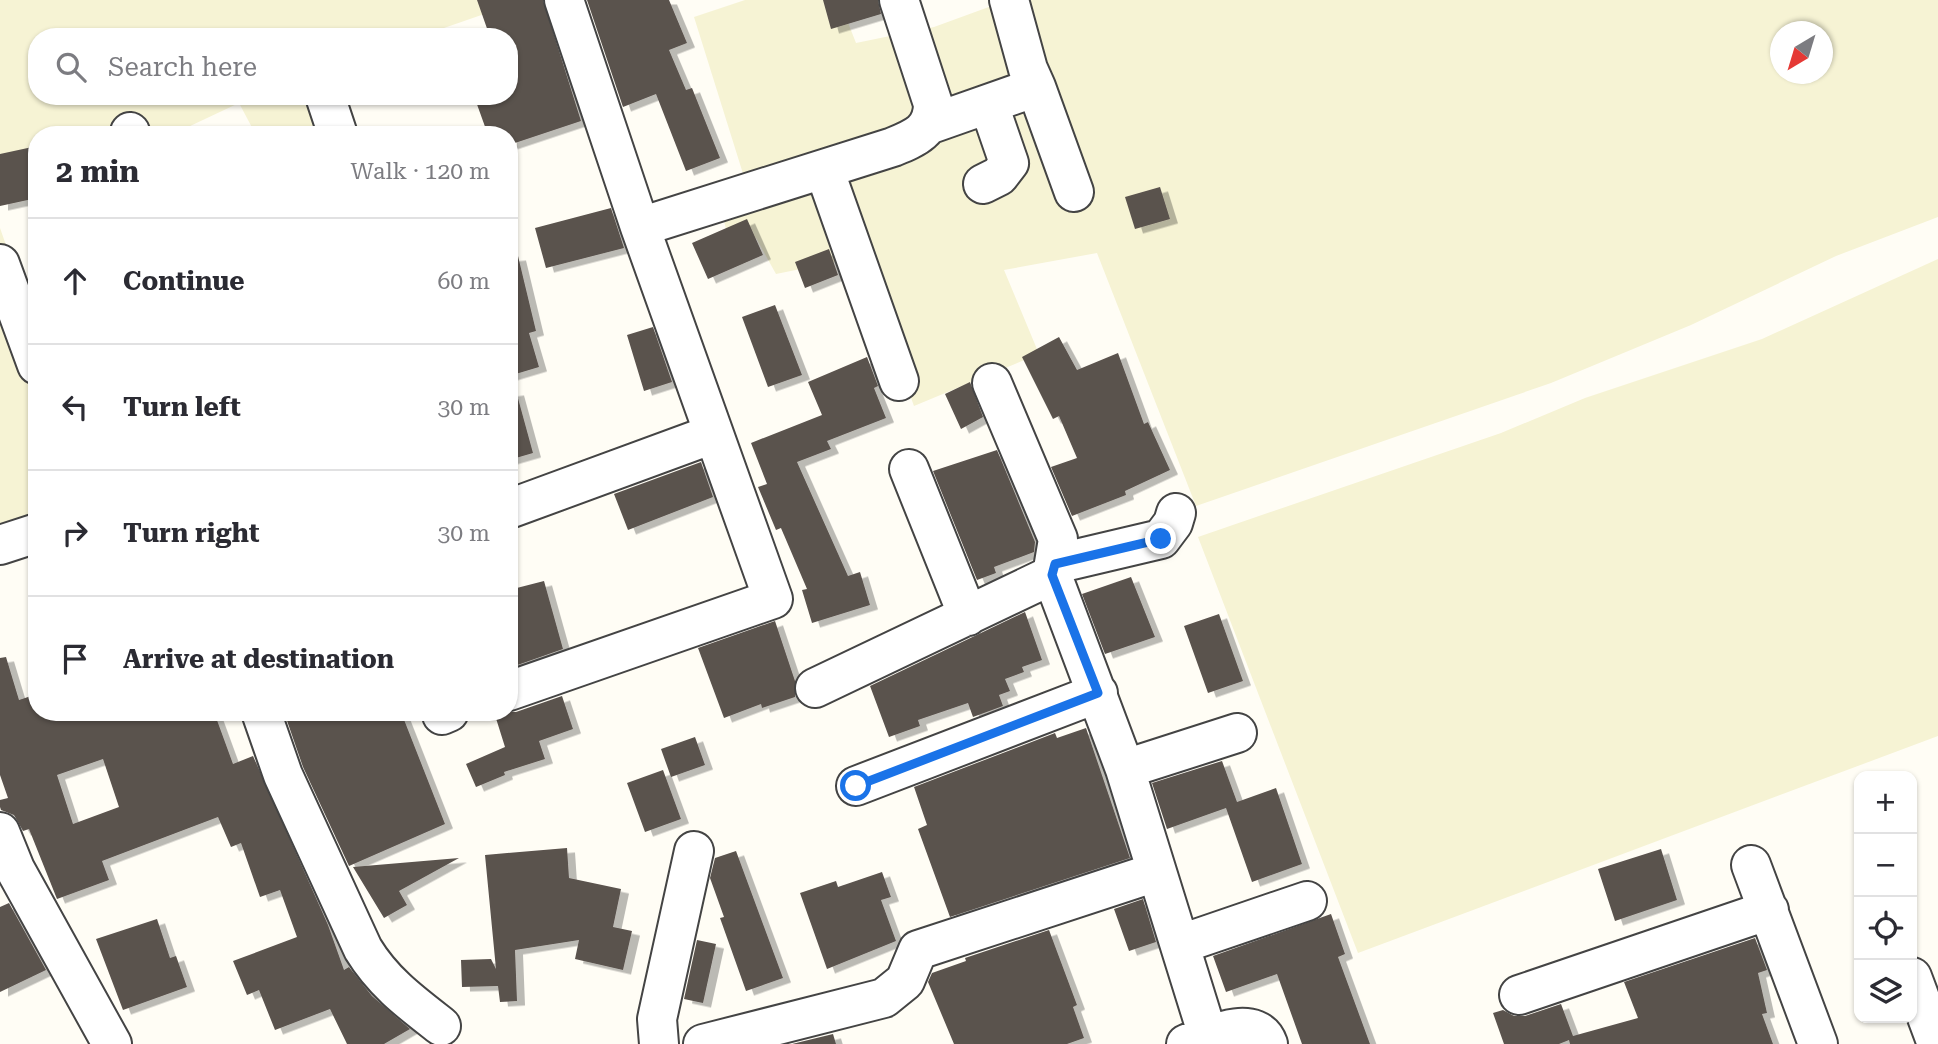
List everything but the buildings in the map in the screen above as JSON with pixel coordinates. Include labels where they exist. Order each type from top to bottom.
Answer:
[{"type":"street","points":[[518,688],[773,599],[640,227],[564,0]]},
{"type":"street","points":[[640,227],[913,139],[929,125],[933,117],[933,104],[899,0]]},
{"type":"street","points":[[1009,0],[1028,69],[1074,192]]},
{"type":"street","points":[[929,125],[989,106],[1036,87]]},
{"type":"street","points":[[328,105],[335,126]]},
{"type":"street","points":[[983,184],[999,176],[1009,163],[989,106]]},
{"type":"street","points":[[824,169],[898,381]]},
{"type":"street","points":[[0,264],[28,340]]},
{"type":"street","points":[[992,383],[1058,539],[1057,582],[1125,769],[1181,944],[1197,1040],[1247,1026],[1258,1031],[1268,1044]]},
{"type":"street","points":[[518,506],[713,434]]},
{"type":"street","points":[[909,469],[968,616]]},
{"type":"street","points":[[815,688],[968,616],[1161,539],[1177,513]]},
{"type":"street","points":[[0,545],[28,536]]},
{"type":"street","points":[[856,786],[1098,693]]},
{"type":"street","points":[[264,721],[283,775],[363,949],[377,972],[396,991],[440,1026]]},
{"type":"street","points":[[1125,769],[1237,733]]},
{"type":"street","points":[[0,832],[15,869],[112,1044]]},
{"type":"street","points":[[659,1044],[657,1019],[694,850]]},
{"type":"street","points":[[1751,865],[1818,1044]]},
{"type":"street","points":[[703,1044],[884,998],[905,981],[918,950],[1156,872]]},
{"type":"street","points":[[1181,944],[1307,901]]},
{"type":"street","points":[[1519,995],[1769,910]]},
{"type":"street","points":[[1917,990],[1937,1044]]},
{"type":"shaded area","points":[[0,0],[488,0],[493,11],[444,28],[28,28],[28,105],[235,105],[190,126],[28,126],[28,156],[0,167]]},
{"type":"shaded area","points":[[745,0],[839,0],[856,43],[934,27],[1008,0],[1938,0],[1938,217],[1836,256],[1691,325],[1551,383],[1196,506],[1097,253],[1004,270],[1039,354],[914,406],[860,257],[776,274],[756,238],[730,245],[717,193],[745,180],[694,17]]},
{"type":"shaded area","points":[[240,105],[336,105],[331,126],[251,126]]},
{"type":"shaded area","points":[[0,228],[28,307],[28,515],[0,525]]},
{"type":"shaded area","points":[[1938,259],[1938,736],[1358,953],[1198,537],[1501,433],[1585,398],[1762,339]]},
{"type":"route","points":[[856,786],[1098,693],[1052,575],[1055,564],[1161,539]]}]
